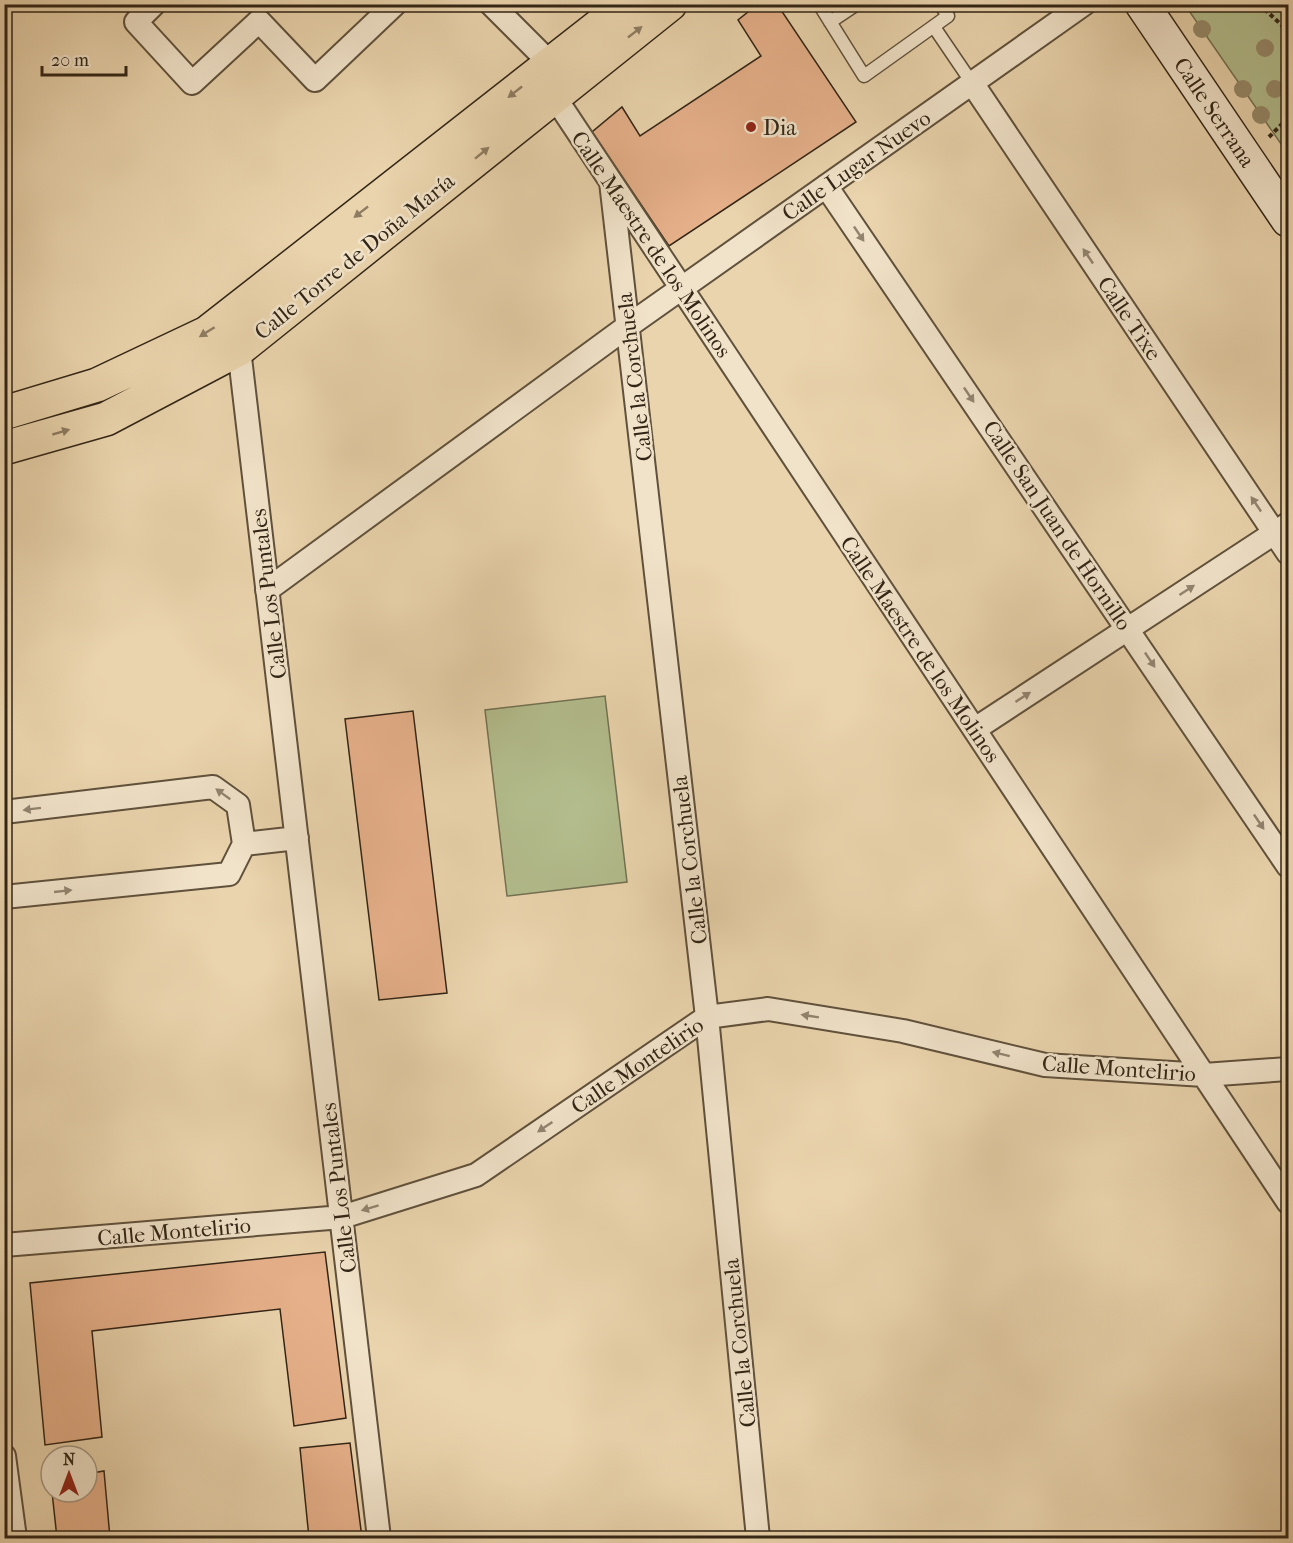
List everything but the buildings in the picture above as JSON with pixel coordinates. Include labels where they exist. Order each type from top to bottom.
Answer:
[{"type":"main road","name":"Calle Torre de Doña María","points":[[4,448],[106,419],[239,349],[552,80],[627,4]]},
{"type":"main road","name":"Calle Torre de Doña María","points":[[4,413],[97,385],[207,333],[552,80],[670,4]]},
{"type":"street","points":[[150,6],[136,21],[192,83],[259,21],[315,80],[395,4]]},
{"type":"street","name":"Calle Maestre de los Molinos","points":[[491,4],[552,80],[611,182],[1288,1202]]},
{"type":"street","name":"Calle Lugar Nuevo","points":[[267,591],[628,326],[1084,4]]},
{"type":"street","name":"Calle Serrana","points":[[1142,4],[1288,220]]},
{"type":"street","name":"Calle Tixe","points":[[972,83],[1282,528],[1288,553]]},
{"type":"street","name":"Calle la Corchuela","points":[[611,182],[707,1017],[758,1539]]},
{"type":"street","name":"Calle San Juan de Hornillo","points":[[826,186],[1129,628],[1288,866]]},
{"type":"street","name":"Calle Los Puntales","points":[[239,349],[379,1539]]},
{"type":"street","points":[[975,729],[1282,528]]},
{"type":"street","points":[[4,812],[213,787],[238,805],[244,844],[229,874],[4,897]]},
{"type":"street","points":[[244,844],[297,838]]},
{"type":"street","name":"Calle Montelirio","points":[[4,1245],[342,1216],[476,1175],[707,1017],[768,1009],[903,1030],[1045,1065],[1204,1075],[1288,1069]]},
{"type":"street","points":[[4,1456],[15,1539]]},
{"type":"lane","points":[[819,4],[864,76],[948,16],[940,4]]},
{"type":"lane","points":[[830,22],[857,4]]},
{"type":"lane","points":[[934,27],[972,83]]},
{"type":"path","points":[[1259,4],[1288,32]]},
{"type":"green space","points":[[1185,5],[1288,5],[1288,154]]},
{"type":"green space","points":[[605,696],[627,882],[507,896],[485,710]]},
{"type":"place","name":"Dia","points":[[751,127]]}]
